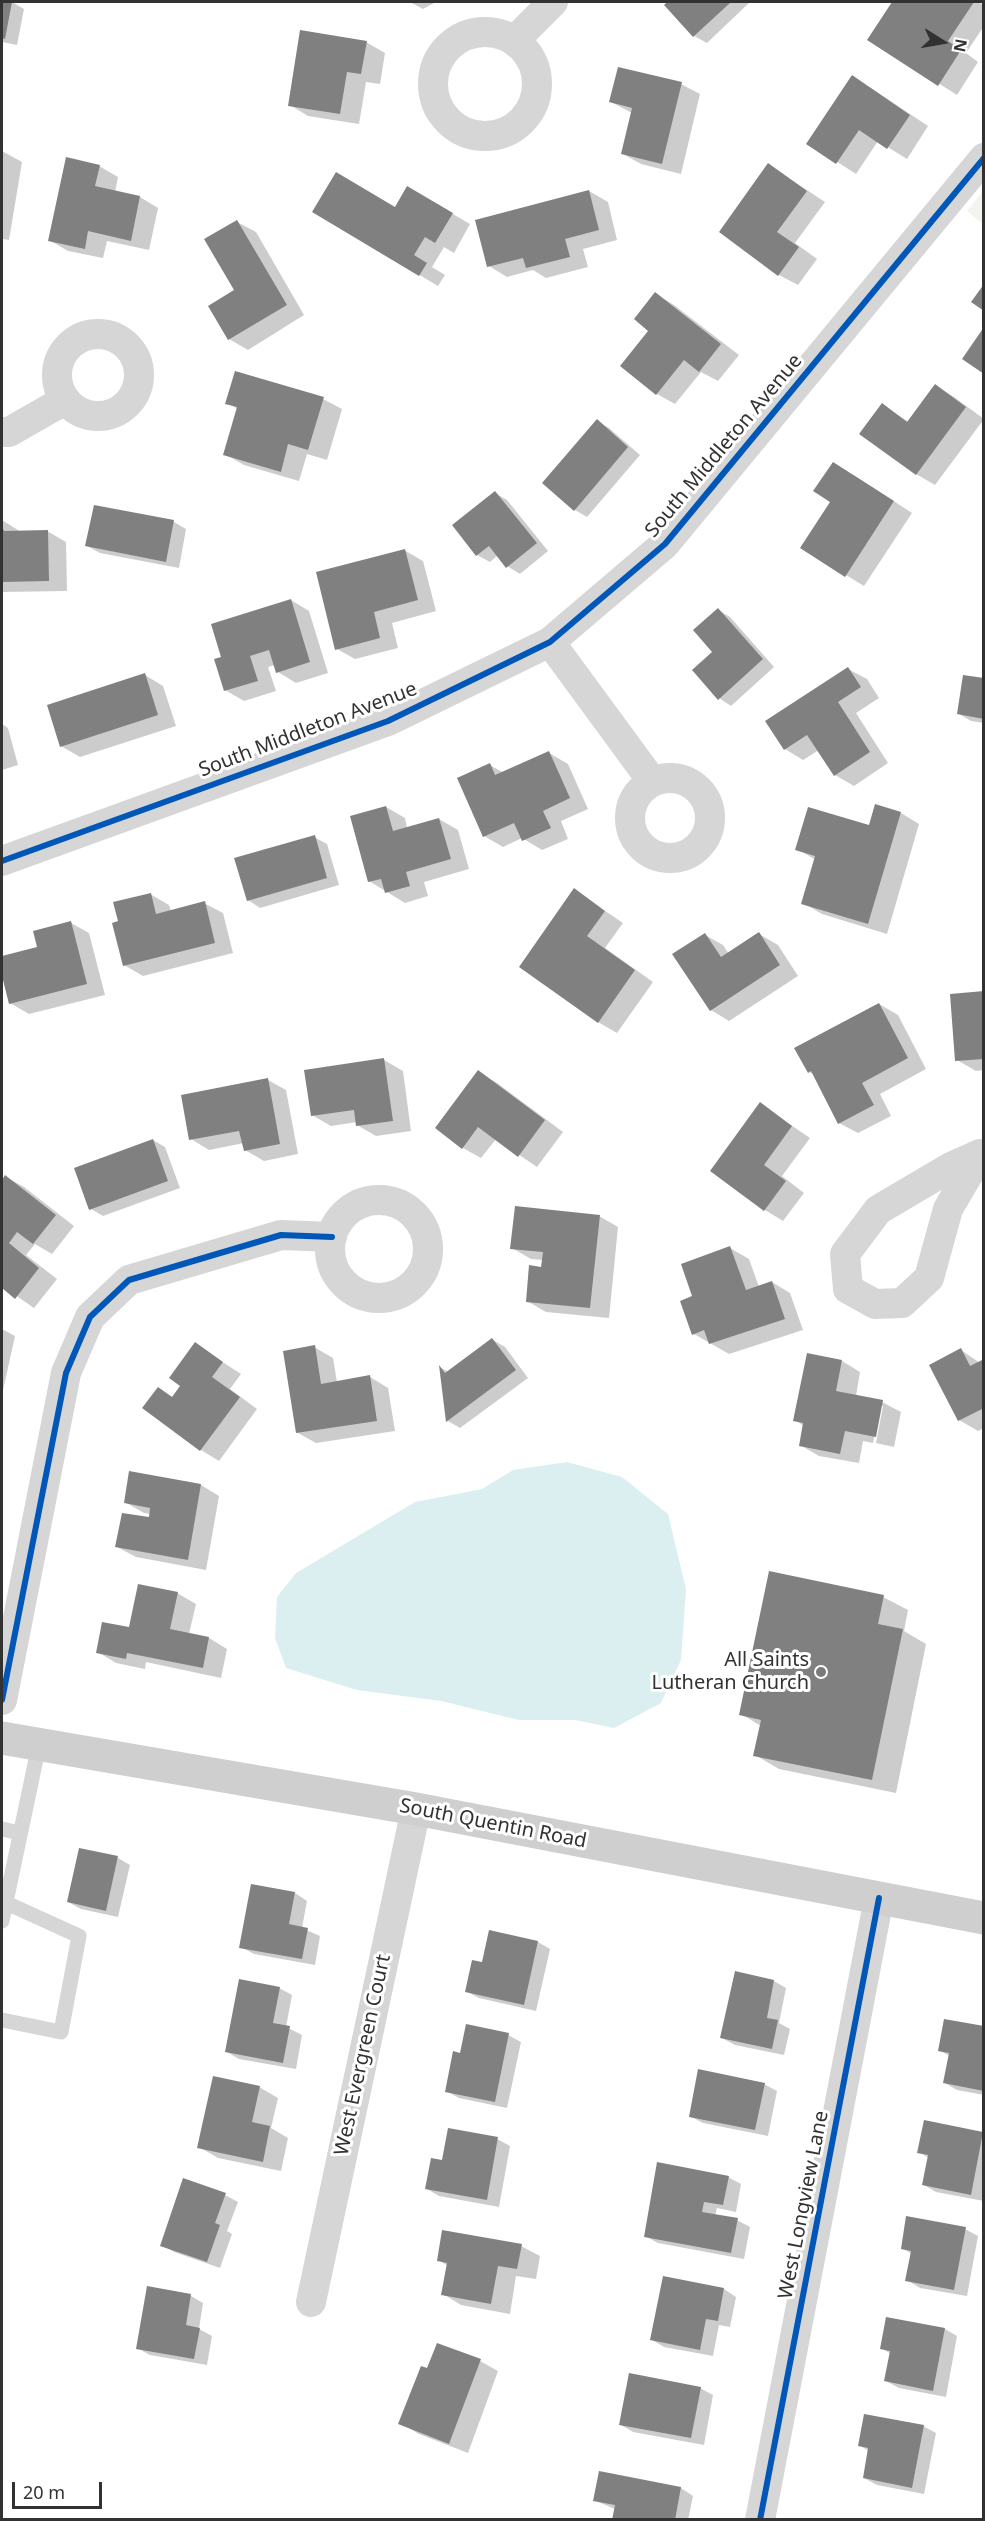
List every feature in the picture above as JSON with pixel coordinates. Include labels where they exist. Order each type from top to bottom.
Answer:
[{"type":"main road","name":"South Quentin Road","points":[[2,1738],[416,1809],[984,1918]]},
{"type":"street","points":[[515,40],[553,2]]},
{"type":"street","name":"South Middleton Avenue","points":[[2,861],[388,721],[550,642],[665,544],[984,158]]},
{"type":"street","points":[[2,432],[9,432],[65,400]]},
{"type":"street","points":[[550,642],[652,781]]},
{"type":"street","points":[[982,1155],[948,1209],[929,1278],[902,1303],[875,1304],[849,1289],[845,1254],[878,1210],[951,1167],[982,1155]]},
{"type":"street","points":[[2,1700],[66,1373],[90,1317],[129,1281],[281,1235],[332,1237]]},
{"type":"street","name":"West Evergreen Court","points":[[311,2302],[416,1809]]},
{"type":"street","name":"West Longview Lane","points":[[760,2520],[879,1898]]},
{"type":"lane","points":[[2,1921],[3,1901],[39,1745]]},
{"type":"lane","points":[[2,1829],[20,1833]]},
{"type":"lane","points":[[2,2020],[61,2032],[79,1936],[3,1901]]},
{"type":"shaded area","points":[[983,191],[983,224],[967,211]]},
{"type":"shaded area","points":[[567,1462],[622,1477],[668,1514],[686,1589],[681,1660],[661,1703],[614,1728],[575,1720],[519,1720],[441,1701],[357,1690],[286,1668],[275,1638],[277,1597],[296,1573],[415,1502],[482,1489],[513,1470]]},
{"type":"building","points":[[2,2],[12,2],[5,39],[2,38]]},
{"type":"building","points":[[667,2],[731,2],[693,37],[664,5]]},
{"type":"building","points":[[892,2],[974,2],[948,41],[961,50],[938,86],[867,40]]},
{"type":"building","points":[[300,30],[367,41],[361,74],[347,72],[340,114],[288,106]]},
{"type":"building","points":[[618,67],[682,82],[662,164],[621,154],[632,108],[609,102]]},
{"type":"building","points":[[852,75],[910,115],[887,149],[859,130],[836,164],[806,144]]},
{"type":"building","points":[[66,157],[100,165],[95,186],[140,196],[131,241],[88,231],[85,249],[48,241]]},
{"type":"building","points":[[768,163],[807,191],[777,232],[799,247],[778,276],[719,232]]},
{"type":"building","points":[[336,172],[395,207],[407,186],[453,213],[435,243],[425,237],[414,255],[427,263],[419,276],[312,212]]},
{"type":"building","points":[[589,190],[599,230],[565,239],[570,257],[526,268],[523,258],[487,267],[475,220]]},
{"type":"building","points":[[237,220],[287,305],[228,340],[208,306],[234,290],[204,239]]},
{"type":"building","points":[[984,284],[984,311],[971,302]]},
{"type":"building","points":[[655,292],[721,344],[699,372],[684,360],[656,395],[620,366],[648,331],[634,319]]},
{"type":"building","points":[[984,327],[984,374],[962,359]]},
{"type":"building","points":[[235,371],[324,397],[308,450],[288,444],[281,472],[223,455],[237,407],[225,404]]},
{"type":"building","points":[[935,384],[966,407],[916,475],[859,434],[882,403],[907,422]]},
{"type":"building","points":[[597,419],[628,447],[574,511],[542,483]]},
{"type":"building","points":[[833,462],[894,501],[845,577],[800,548],[830,502],[813,491]]},
{"type":"building","points":[[495,491],[537,543],[506,568],[489,546],[476,556],[452,525]]},
{"type":"building","points":[[94,505],[174,520],[166,562],[85,546]]},
{"type":"building","points":[[2,526],[4,531],[48,530],[49,581],[2,582]]},
{"type":"building","points":[[405,549],[418,600],[374,612],[380,638],[335,650],[316,572]]},
{"type":"building","points":[[291,599],[310,662],[276,673],[269,650],[250,656],[258,681],[224,691],[214,659],[221,657],[211,624]]},
{"type":"building","points":[[718,608],[763,659],[718,700],[692,670],[712,652],[693,630]]},
{"type":"building","points":[[848,667],[861,687],[838,702],[870,752],[834,776],[807,735],[784,750],[765,721]]},
{"type":"building","points":[[145,673],[158,715],[60,747],[47,705]]},
{"type":"building","points":[[963,675],[984,678],[984,719],[957,714]]},
{"type":"building","points":[[549,751],[570,798],[543,811],[551,828],[522,841],[514,823],[483,837],[457,778],[490,763],[495,775]]},
{"type":"building","points":[[875,804],[901,812],[868,924],[801,904],[815,856],[795,850],[808,807],[869,825]]},
{"type":"building","points":[[386,806],[393,831],[439,818],[451,859],[406,872],[410,886],[385,893],[381,879],[368,882],[350,816]]},
{"type":"building","points":[[315,835],[327,878],[247,901],[234,858]]},
{"type":"building","points":[[574,888],[605,911],[587,936],[635,970],[598,1023],[519,967]]},
{"type":"building","points":[[151,893],[156,914],[205,901],[215,943],[123,966],[112,923],[118,921],[113,902]]},
{"type":"building","points":[[71,921],[87,984],[9,1004],[2,976],[2,956],[37,947],[33,931]]},
{"type":"building","points":[[759,932],[780,965],[710,1011],[672,954],[705,933],[721,957]]},
{"type":"building","points":[[984,991],[984,1059],[955,1061],[950,994]]},
{"type":"building","points":[[879,1003],[908,1058],[862,1083],[874,1105],[838,1124],[811,1071],[808,1073],[794,1048]]},
{"type":"building","points":[[384,1058],[393,1121],[356,1126],[354,1110],[311,1116],[304,1070]]},
{"type":"building","points":[[478,1070],[545,1120],[518,1157],[478,1127],[462,1149],[435,1128]]},
{"type":"building","points":[[268,1078],[280,1144],[244,1151],[239,1131],[189,1140],[181,1095]]},
{"type":"building","points":[[760,1102],[792,1126],[764,1165],[786,1181],[764,1211],[710,1171]]},
{"type":"building","points":[[153,1139],[168,1181],[89,1210],[74,1168]]},
{"type":"building","points":[[5,1175],[56,1215],[33,1244],[17,1232],[9,1243],[39,1268],[15,1299],[2,1288],[2,1180]]},
{"type":"building","points":[[515,1206],[600,1215],[590,1308],[526,1302],[529,1265],[541,1267],[543,1252],[510,1249]]},
{"type":"building","points":[[730,1246],[746,1290],[772,1281],[785,1319],[709,1344],[704,1330],[692,1335],[680,1301],[692,1296],[681,1264]]},
{"type":"building","points":[[492,1338],[516,1370],[446,1422],[439,1365],[445,1373]]},
{"type":"building","points":[[195,1342],[223,1362],[212,1377],[240,1397],[200,1451],[142,1408],[158,1387],[172,1397],[180,1386],[169,1378]]},
{"type":"building","points":[[315,1345],[321,1384],[370,1375],[377,1421],[296,1433],[283,1351]]},
{"type":"building","points":[[961,1348],[970,1366],[984,1359],[984,1408],[958,1421],[929,1365]]},
{"type":"building","points":[[807,1353],[842,1360],[836,1391],[883,1400],[876,1437],[845,1431],[840,1454],[799,1446],[803,1423],[793,1421]]},
{"type":"building","points":[[129,1471],[201,1484],[188,1560],[115,1547],[122,1513],[149,1517],[150,1508],[124,1503]]},
{"type":"building","name":"All Saints Lutheran Church","points":[[769,1571],[884,1595],[878,1624],[903,1629],[872,1780],[753,1756],[761,1720],[739,1715]]},
{"type":"building","points":[[138,1584],[178,1592],[170,1629],[209,1637],[203,1668],[127,1653],[126,1659],[96,1653],[102,1622],[129,1627]]},
{"type":"building","points":[[79,1848],[118,1856],[106,1911],[67,1902]]},
{"type":"building","points":[[251,1884],[295,1892],[289,1924],[308,1928],[302,1959],[239,1948]]},
{"type":"building","points":[[489,1930],[538,1941],[524,2005],[465,1992],[472,1960],[482,1962]]},
{"type":"building","points":[[735,1971],[774,1980],[767,2018],[778,2020],[772,2049],[720,2038]]},
{"type":"building","points":[[239,1979],[280,1987],[273,2023],[290,2026],[283,2063],[225,2052]]},
{"type":"building","points":[[944,2019],[984,2026],[984,2091],[943,2083],[949,2053],[938,2051]]},
{"type":"building","points":[[466,2024],[509,2033],[495,2102],[445,2092],[453,2051],[460,2053]]},
{"type":"building","points":[[698,2069],[765,2083],[755,2130],[689,2117]]},
{"type":"building","points":[[213,2076],[260,2086],[252,2122],[270,2126],[263,2162],[197,2148]]},
{"type":"building","points":[[924,2120],[983,2132],[971,2195],[922,2185],[928,2155],[917,2153]]},
{"type":"building","points":[[448,2128],[498,2137],[487,2200],[425,2189],[431,2158],[442,2160]]},
{"type":"building","points":[[657,2162],[729,2176],[723,2205],[704,2202],[702,2212],[738,2218],[731,2253],[644,2237]]},
{"type":"building","points":[[183,2178],[226,2193],[215,2223],[220,2225],[207,2262],[160,2246]]},
{"type":"building","points":[[906,2216],[966,2227],[954,2290],[905,2281],[911,2251],[901,2249]]},
{"type":"building","points":[[442,2230],[522,2244],[517,2269],[498,2266],[491,2304],[441,2295],[447,2263],[437,2261]]},
{"type":"building","points":[[663,2276],[724,2288],[718,2321],[706,2319],[700,2350],[650,2340]]},
{"type":"building","points":[[147,2286],[191,2294],[186,2325],[200,2328],[194,2359],[136,2349]]},
{"type":"building","points":[[886,2317],[945,2328],[933,2391],[884,2381],[890,2351],[880,2349]]},
{"type":"building","points":[[437,2343],[481,2359],[449,2444],[398,2424],[421,2366],[427,2368]]},
{"type":"building","points":[[629,2373],[701,2387],[691,2438],[619,2425]]},
{"type":"building","points":[[864,2414],[924,2425],[912,2488],[863,2478],[868,2448],[858,2446]]},
{"type":"building","points":[[599,2471],[681,2487],[675,2520],[664,2518],[664,2520],[612,2520],[615,2505],[593,2501]]},
{"type":"cycle path","points":[[2,861],[388,721],[550,642],[665,544],[984,158]]},
{"type":"cycle path","points":[[2,1700],[66,1373],[90,1317],[129,1280],[281,1235],[332,1237]]},
{"type":"cycle path","points":[[760,2520],[879,1898]]},
{"type":"place","name":"All Saints Lutheran Church","points":[[821,1672]]}]
